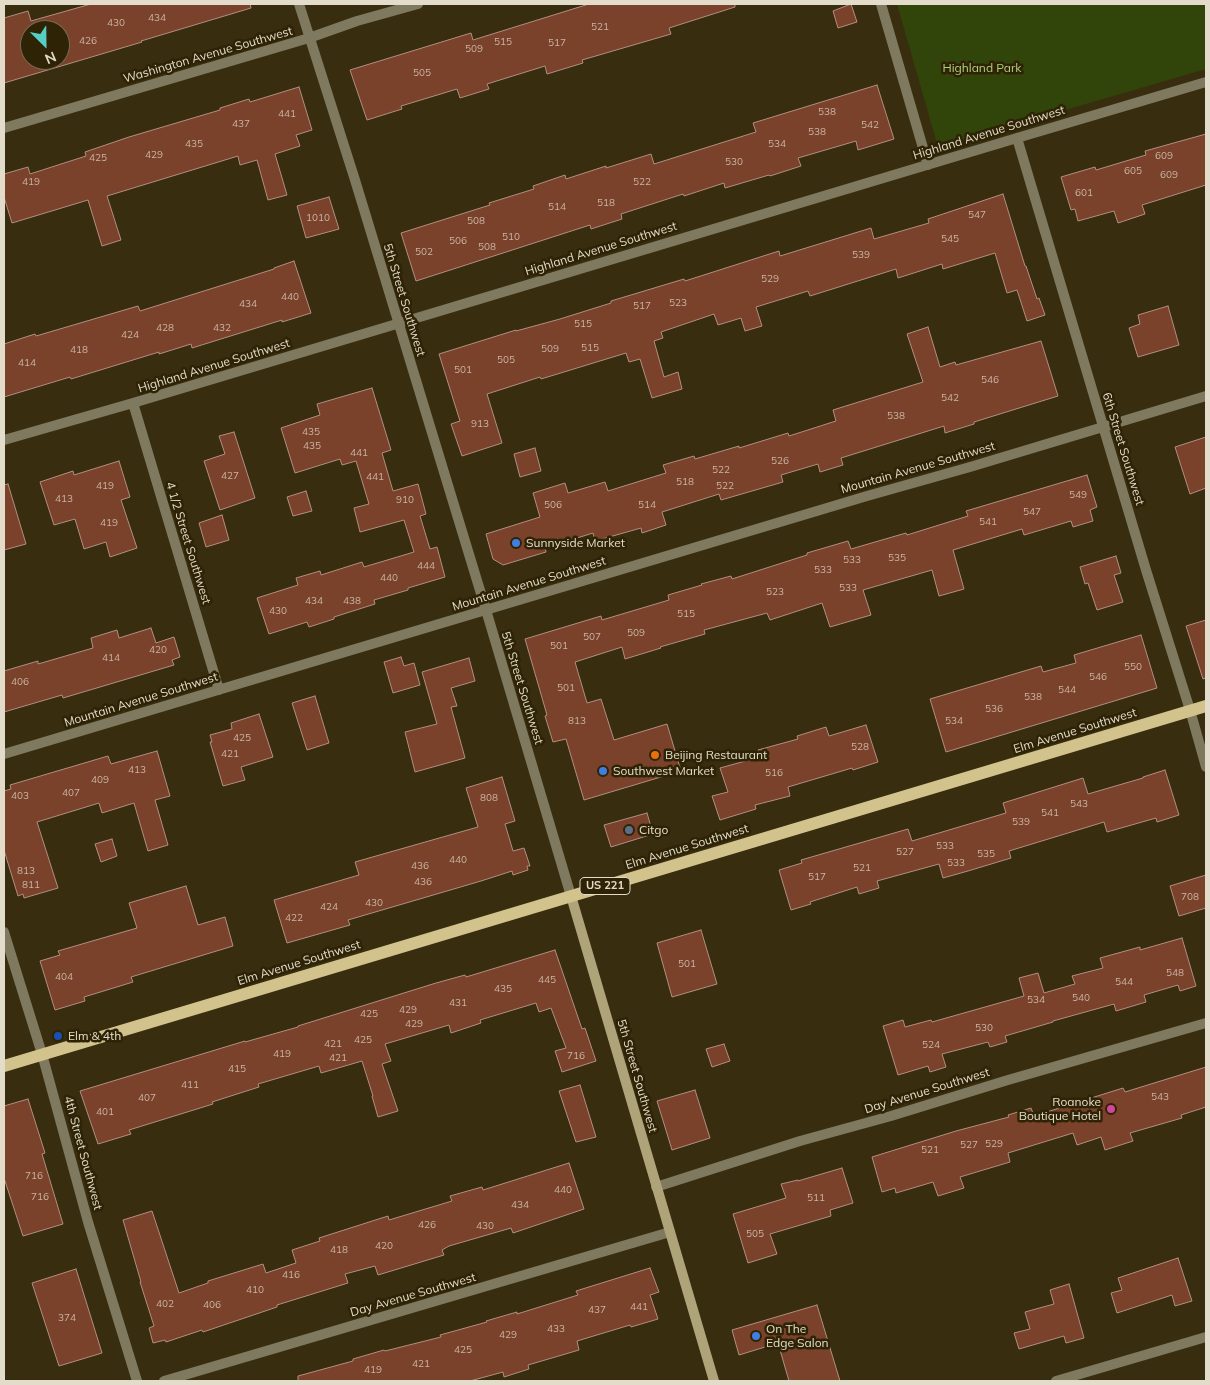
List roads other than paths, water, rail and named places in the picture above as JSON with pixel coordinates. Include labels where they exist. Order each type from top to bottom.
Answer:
[{"type":"main road","name":"Elm Avenue Southwest","points":[[4,1066],[1206,706]]},
{"type":"street","name":"5th Street Southwest","points":[[299,4],[355,180],[486,610],[714,1381]]},
{"type":"street","name":"Washington Avenue Southwest","points":[[4,128],[418,4]]},
{"type":"street","points":[[881,4],[928,165]]},
{"type":"street","name":"Highland Avenue Southwest","points":[[4,440],[1206,82]]},
{"type":"street","name":"6th Street Southwest","points":[[1017,138],[1206,767]]},
{"type":"street","name":"Mountain Avenue Southwest","points":[[4,754],[1206,396]]},
{"type":"street","name":"4 1/2 Street Southwest","points":[[133,403],[219,690]]},
{"type":"street","name":"4th Street Southwest","points":[[4,932],[42,1054],[88,1222],[137,1381]]},
{"type":"street","name":"Day Avenue Southwest","points":[[656,1187],[800,1141],[1206,1023]]},
{"type":"street","name":"Day Avenue Southwest","points":[[164,1381],[670,1232]]},
{"type":"street","points":[[1056,1381],[1206,1337]]},
{"type":"place","name":"Sunnyside Market","points":[[516,543]]},
{"type":"place","name":"Beijing Restaurant","points":[[655,755]]},
{"type":"place","name":"Southwest Market","points":[[603,771]]},
{"type":"place","name":"Citgo","points":[[629,830]]},
{"type":"place","name":"Elm & 4th","points":[[58,1036]]},
{"type":"place","name":"Roanoke Boutique Hotel","points":[[1111,1109]]},
{"type":"place","name":"On The Edge Salon","points":[[756,1336]]},
{"type":"park label","name":"Highland Park","points":[[982,68]]}]
